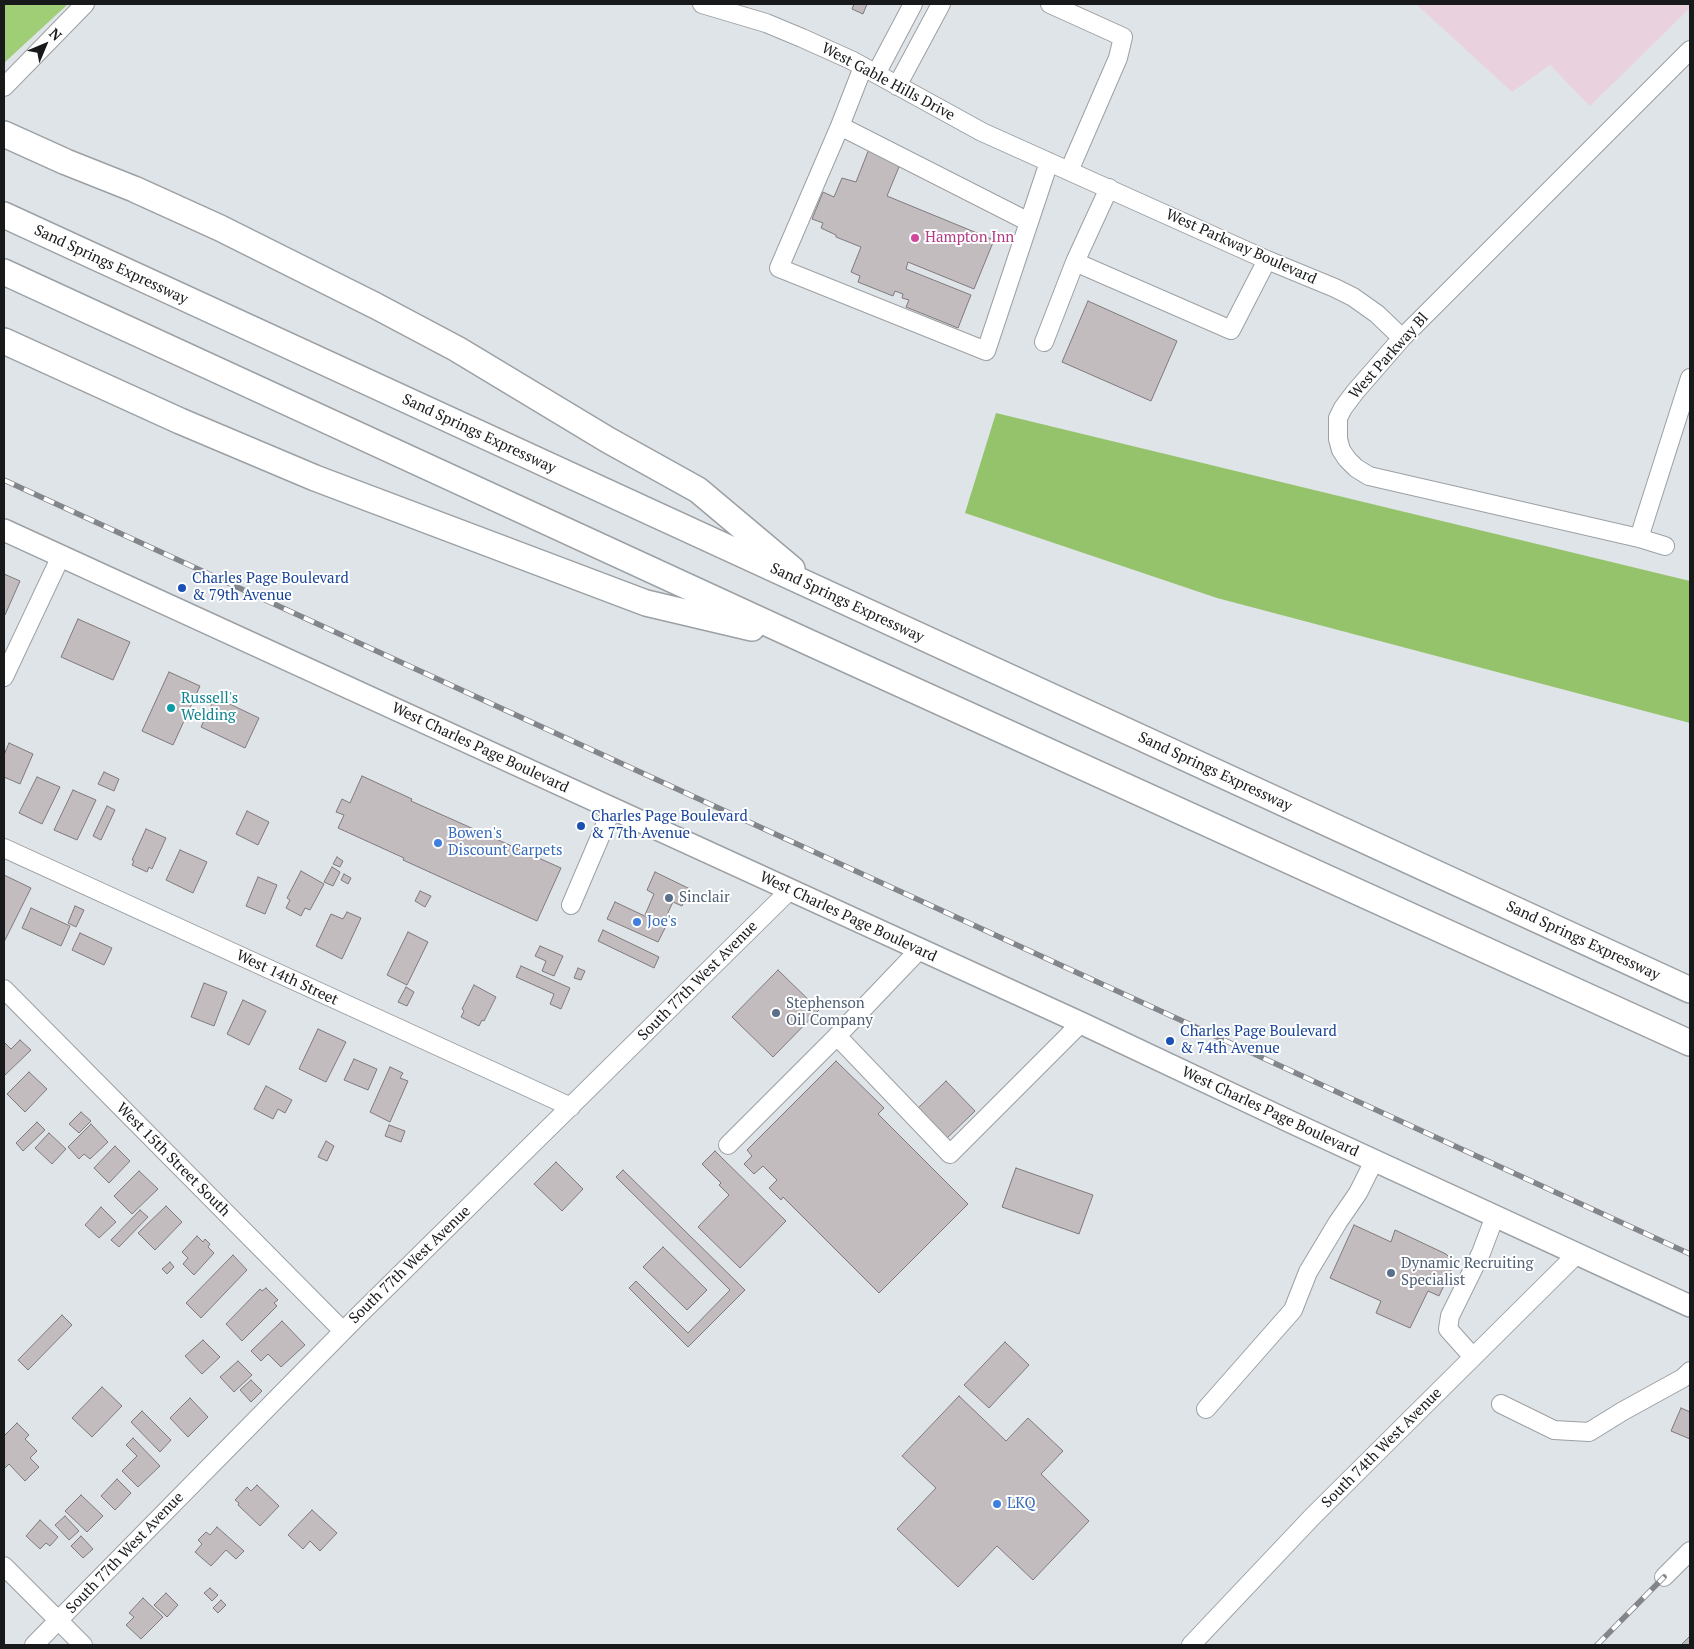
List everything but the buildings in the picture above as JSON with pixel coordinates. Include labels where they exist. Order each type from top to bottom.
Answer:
[{"type":"highway","points":[[4,134],[220,228],[457,349],[608,440],[698,490],[815,589]]},
{"type":"highway","name":"Sand Springs Expressway","points":[[9,218],[1690,990]]},
{"type":"highway","points":[[4,272],[808,642],[1690,1043]]},
{"type":"highway","points":[[4,341],[180,421],[315,478],[646,603],[808,642]]},
{"type":"main road","name":"West Charles Page Boulevard","points":[[4,530],[1081,1023],[1374,1161],[1690,1306]]},
{"type":"street","points":[[4,87],[86,4]]},
{"type":"street","name":"West Gable Hills Drive","points":[[702,4],[766,23],[802,38],[870,71],[982,132],[1069,171]]},
{"type":"street","points":[[913,4],[870,71],[840,126],[779,268],[986,351],[1050,162]]},
{"type":"street","points":[[897,86],[941,4]]},
{"type":"street","points":[[1050,4],[1123,37],[1118,58],[1069,171]]},
{"type":"street","name":"West Parkway Bl","points":[[1665,546],[1639,538],[1369,476],[1347,460],[1341,450],[1338,439],[1338,418],[1342,408],[1402,338],[1690,50]]},
{"type":"street","points":[[840,126],[1029,222]]},
{"type":"street","name":"West Parkway Boulevard","points":[[1069,171],[1353,297],[1376,314],[1402,338]]},
{"type":"street","points":[[1044,342],[1075,262],[1110,188]]},
{"type":"street","points":[[1075,262],[1231,330],[1267,260]]},
{"type":"street","points":[[1639,538],[1690,378]]},
{"type":"street","points":[[4,677],[61,556]]},
{"type":"street","points":[[571,906],[612,809]]},
{"type":"street","name":"West 14th Street","points":[[4,848],[571,1108]]},
{"type":"street","name":"South 77th West Avenue","points":[[34,1645],[343,1331],[790,890]]},
{"type":"street","points":[[728,1146],[919,950]]},
{"type":"street","name":"West 15th Street South","points":[[4,989],[343,1331]]},
{"type":"street","points":[[837,1036],[950,1154],[1081,1023]]},
{"type":"street","points":[[1206,1409],[1293,1310],[1308,1272],[1358,1193],[1374,1161]]},
{"type":"street","points":[[1473,1357],[1448,1328],[1450,1316],[1481,1254],[1495,1216]]},
{"type":"street","name":"South 74th West Avenue","points":[[1191,1645],[1325,1504],[1577,1254]]},
{"type":"street","points":[[1501,1404],[1554,1430],[1589,1432],[1683,1378],[1690,1371]]},
{"type":"street","points":[[1664,1577],[1690,1551]]},
{"type":"street","points":[[4,1566],[83,1645]]},
{"type":"shaded area","points":[[1416,4],[1690,4],[1690,8],[1590,106],[1550,65],[1512,92]]},
{"type":"green space","points":[[4,4],[68,4],[4,63]]},
{"type":"green space","points":[[996,413],[1690,581],[1690,723],[1217,598],[965,513]]},
{"type":"railway","points":[[4,480],[1690,1254]]},
{"type":"railway","points":[[1597,1645],[1664,1577]]},
{"type":"place","name":"Hampton Inn","points":[[915,238]]},
{"type":"place","name":"Charles Page Boulevard & 79th Avenue","points":[[182,588]]},
{"type":"place","name":"Russell's Welding","points":[[171,708]]},
{"type":"place","name":"Charles Page Boulevard & 77th Avenue","points":[[581,826]]},
{"type":"place","name":"Bowen's Discount Carpets","points":[[438,843]]},
{"type":"place","name":"Sinclair","points":[[669,898]]},
{"type":"place","name":"Joe's","points":[[637,922]]},
{"type":"place","name":"Stephenson Oil Company","points":[[776,1013]]},
{"type":"place","name":"Charles Page Boulevard & 74th Avenue","points":[[1170,1041]]},
{"type":"place","name":"Dynamic Recruiting Specialist","points":[[1391,1273]]},
{"type":"place","name":"LKQ","points":[[997,1504]]}]
